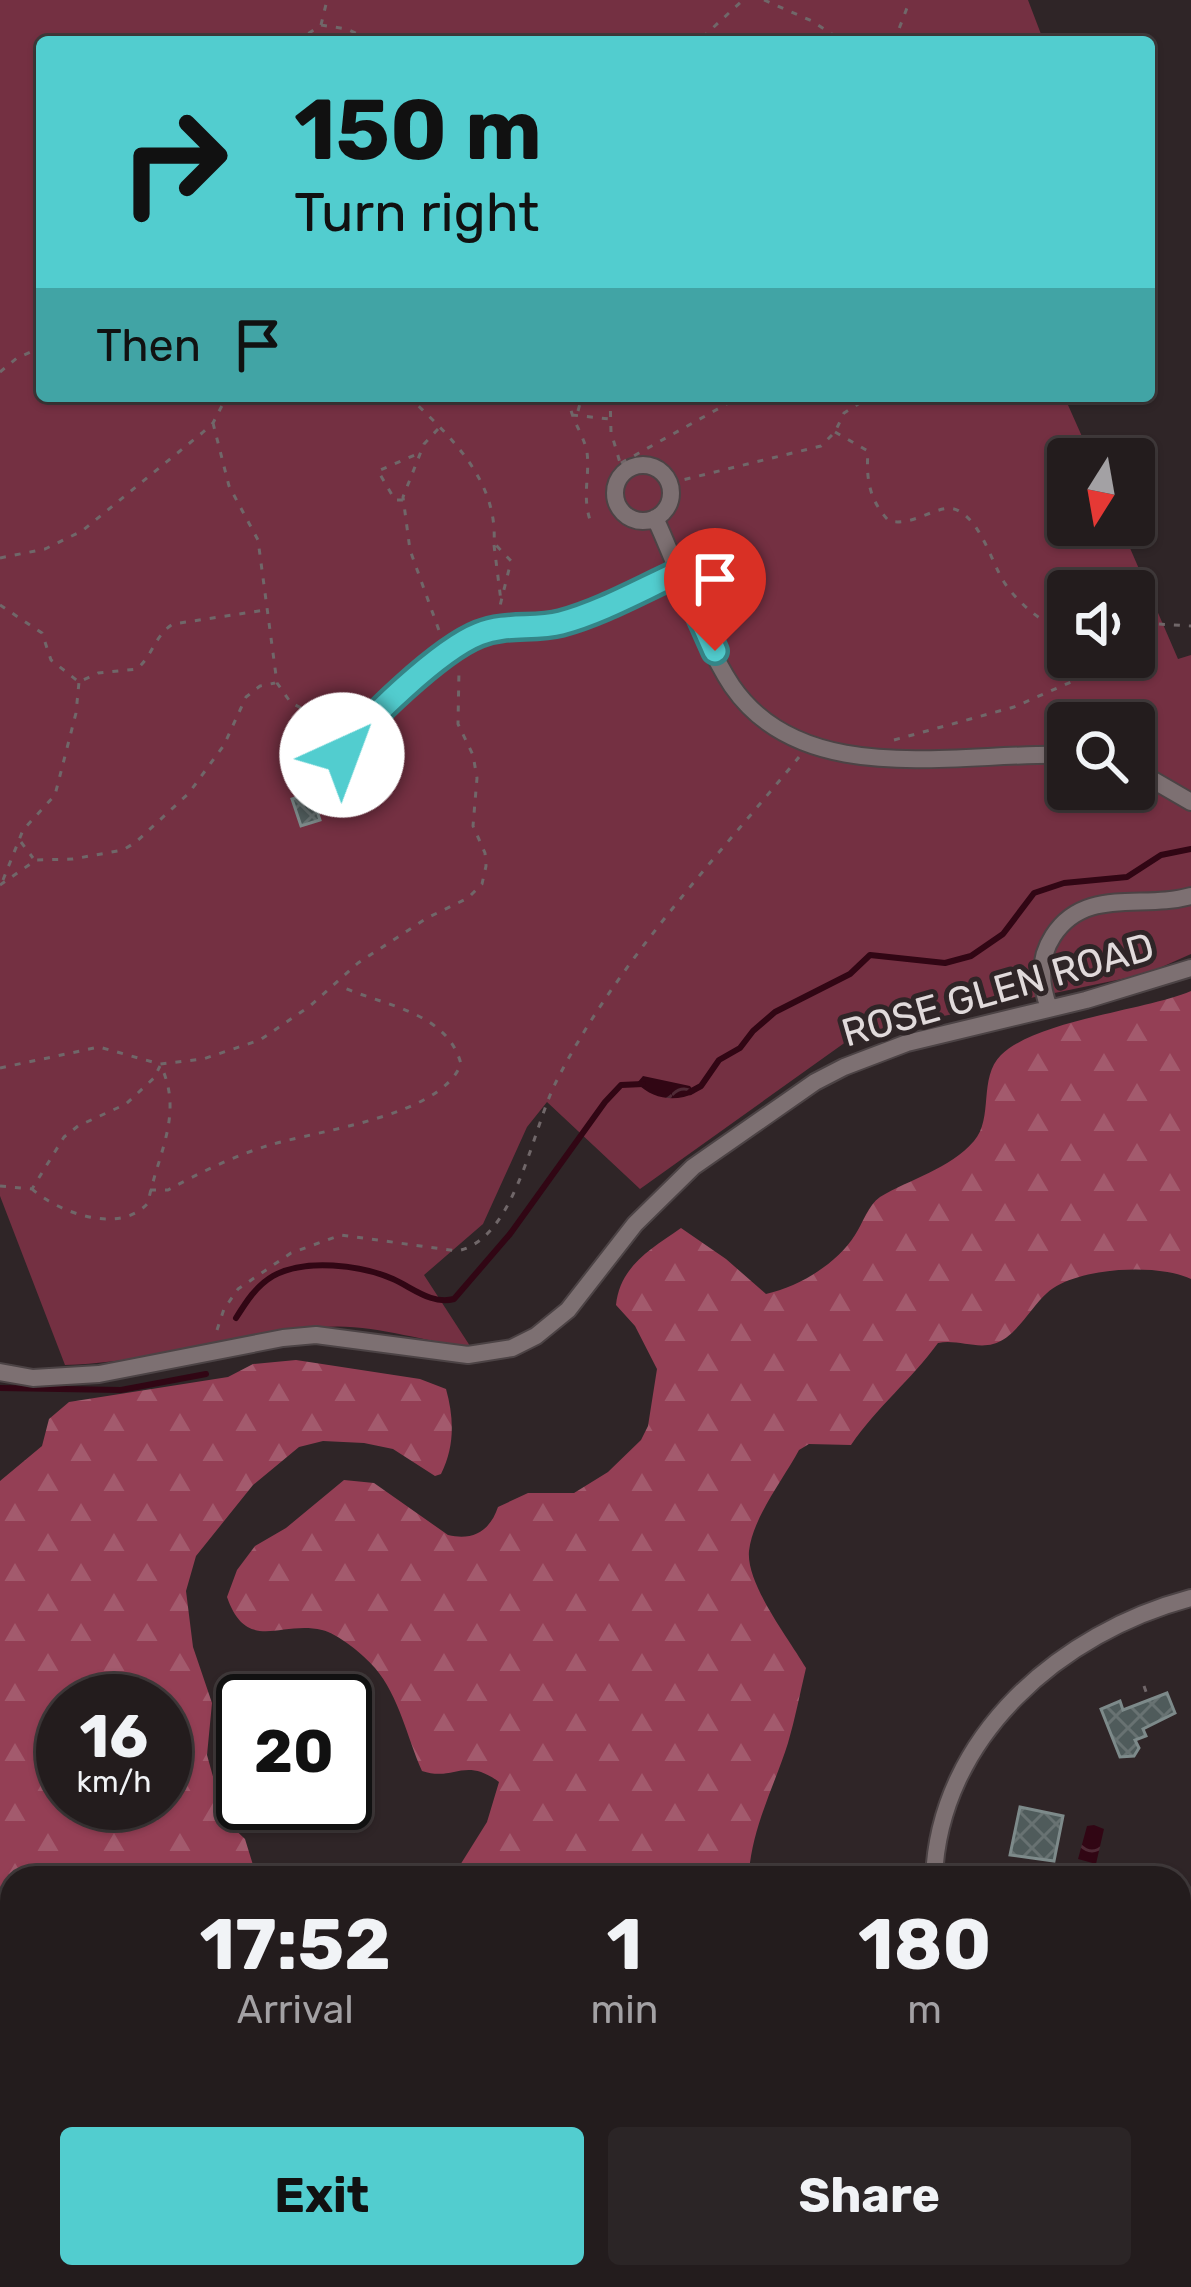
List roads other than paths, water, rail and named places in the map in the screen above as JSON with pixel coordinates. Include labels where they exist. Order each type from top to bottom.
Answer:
[{"type":"street","points":[[650,465],[665,475],[671,500],[655,518],[636,520],[620,509],[615,490],[622,468],[650,465]]},
{"type":"street","points":[[655,518],[729,681],[773,728],[808,746],[868,756],[1047,755]]},
{"type":"street","points":[[359,735],[462,643],[495,629],[561,623],[680,572]]},
{"type":"street","points":[[1155,781],[1191,802]]},
{"type":"street","points":[[1048,1009],[1041,987],[1043,960],[1065,921],[1102,903],[1191,896]]},
{"type":"street","name":"ROSE GLEN ROAD","points":[[0,1372],[33,1378],[84,1376],[316,1335],[468,1355],[512,1348],[568,1310],[635,1224],[693,1167],[815,1082],[907,1043],[1191,968]]},
{"type":"street","points":[[936,1866],[958,1780],[1005,1709],[1063,1655],[1097,1634],[1151,1609],[1191,1598]]},
{"type":"water","points":[[643,1076],[690,1086],[695,1093],[680,1098],[657,1096],[637,1083]]},
{"type":"water","points":[[1087,1826],[1104,1829],[1096,1864],[1078,1859]]},
{"type":"waterway","points":[[690,1092],[775,1012],[850,974],[870,955],[945,963],[971,956],[1003,934],[1034,893],[1064,883],[1127,877],[1161,855],[1191,849]]},
{"type":"waterway","points":[[236,1318],[256,1289],[273,1276],[317,1265],[365,1270],[430,1298],[454,1299],[510,1234],[605,1102],[621,1085],[643,1084]]},
{"type":"waterway","points":[[0,1388],[121,1390],[206,1374]]}]
